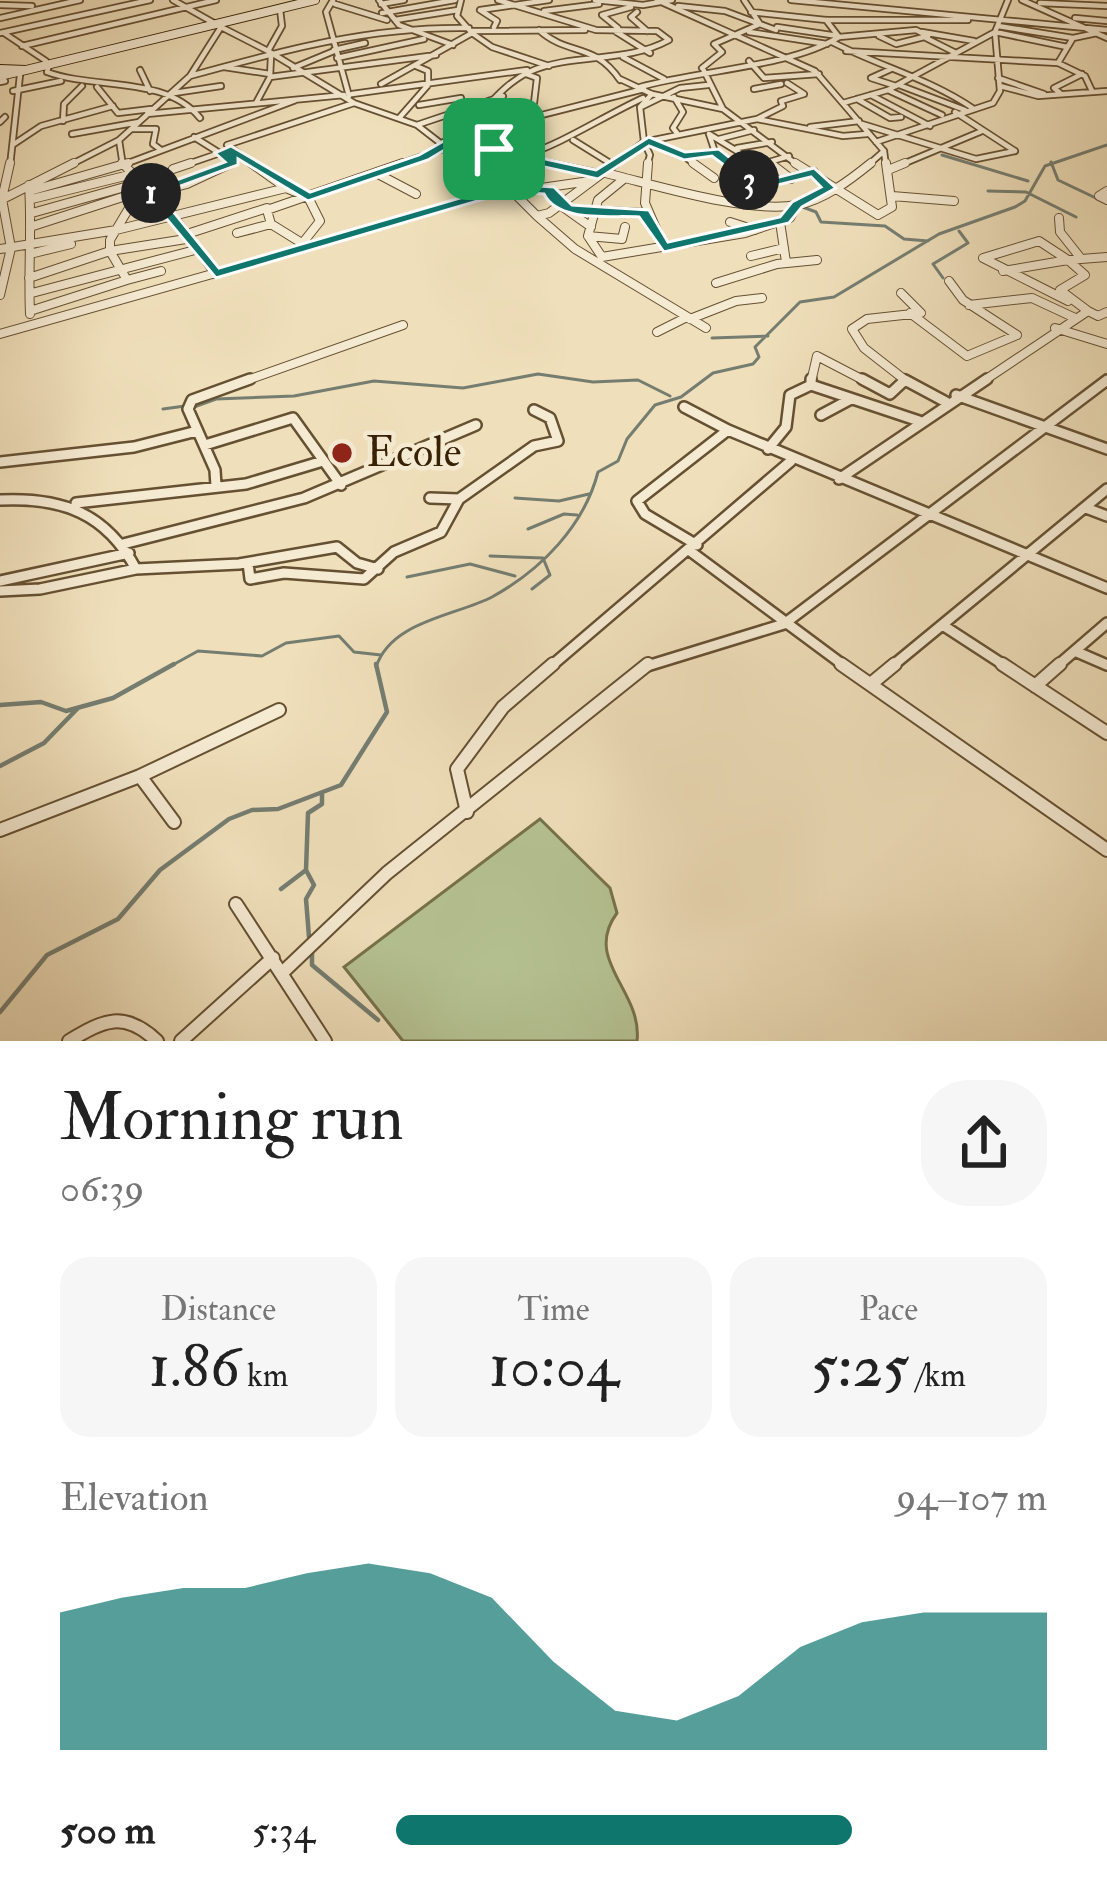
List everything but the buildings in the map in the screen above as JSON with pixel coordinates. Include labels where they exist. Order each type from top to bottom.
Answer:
[{"type":"main road","points":[[214,24],[294,0]]},
{"type":"main road","points":[[1,74],[315,0]]},
{"type":"street","points":[[0,18],[80,0]]},
{"type":"street","points":[[1,32],[150,0]]},
{"type":"street","points":[[173,0],[350,97],[389,106],[446,143],[467,166],[501,178],[575,249],[706,328]]},
{"type":"street","points":[[22,46],[216,0]]},
{"type":"street","points":[[386,18],[380,2],[404,0]]},
{"type":"street","points":[[386,18],[459,0],[457,16],[470,31],[493,46],[549,66]]},
{"type":"street","points":[[498,0],[596,30]]},
{"type":"street","points":[[494,27],[497,21],[479,11],[549,0]]},
{"type":"street","points":[[595,0],[604,4]]},
{"type":"street","points":[[722,0],[725,11]]},
{"type":"street","points":[[744,0],[760,21]]},
{"type":"street","points":[[791,0],[980,17],[997,27],[1067,46]]},
{"type":"street","points":[[876,142],[930,125],[942,116],[993,103],[999,82],[997,27],[1008,0]]},
{"type":"street","points":[[1022,0],[1107,7]]},
{"type":"street","points":[[775,30],[816,1]]},
{"type":"street","points":[[2,2],[49,7]]},
{"type":"street","points":[[350,97],[326,12],[334,2],[386,18],[424,39],[453,45]]},
{"type":"street","points":[[665,2],[787,56],[820,76],[884,151],[890,212],[878,215],[829,188],[814,172],[740,122],[723,109],[701,69]]},
{"type":"street","points":[[615,31],[618,28],[602,14],[665,2],[725,11],[775,30],[834,40]]},
{"type":"street","points":[[540,12],[604,4],[643,5]]},
{"type":"street","points":[[562,18],[604,4]]},
{"type":"street","points":[[1061,5],[1082,4]]},
{"type":"street","points":[[1058,26],[1061,5]]},
{"type":"street","points":[[1061,5],[1070,17],[1093,30]]},
{"type":"street","points":[[634,6],[631,17],[647,31]]},
{"type":"street","points":[[256,103],[270,75],[283,22],[280,8]]},
{"type":"street","points":[[386,18],[458,10]]},
{"type":"street","points":[[752,12],[920,29],[977,42]]},
{"type":"street","points":[[800,12],[823,20],[846,51],[955,93],[984,119],[971,122]]},
{"type":"street","points":[[906,42],[920,29],[927,13]]},
{"type":"street","points":[[521,157],[573,140],[593,122],[664,79],[787,56],[834,40],[980,17]]},
{"type":"street","points":[[1070,17],[1107,21]]},
{"type":"street","points":[[432,28],[438,20]]},
{"type":"street","points":[[749,32],[760,21]]},
{"type":"street","points":[[190,76],[214,24]]},
{"type":"street","points":[[843,103],[894,87],[997,27],[1058,26],[1107,34]]},
{"type":"street","points":[[30,192],[119,140],[190,76],[333,38],[494,27],[647,31],[669,38],[650,52],[528,73],[371,90],[173,170]]},
{"type":"street","points":[[997,27],[1073,38],[1093,30]]},
{"type":"street","points":[[920,29],[954,54]]},
{"type":"street","points":[[391,38],[409,30]]},
{"type":"street","points":[[539,30],[604,57],[628,94]]},
{"type":"street","points":[[701,69],[722,52],[714,44],[749,32],[775,30],[834,40]]},
{"type":"street","points":[[371,90],[470,31]]},
{"type":"street","points":[[615,31],[650,52]]},
{"type":"street","points":[[1,32],[48,63],[47,72],[82,86],[129,96],[221,86]]},
{"type":"street","points":[[879,36],[906,42],[931,55]]},
{"type":"street","points":[[1058,64],[1073,38]]},
{"type":"street","points":[[335,53],[424,39]]},
{"type":"street","points":[[296,70],[365,43]]},
{"type":"street","points":[[384,47],[402,60]]},
{"type":"street","points":[[846,51],[954,54],[1058,64],[1082,74],[1092,91]]},
{"type":"street","points":[[224,67],[249,76],[344,71],[436,55]]},
{"type":"street","points":[[623,56],[664,79]]},
{"type":"street","points":[[749,61],[764,78],[820,76]]},
{"type":"street","points":[[416,66],[428,71],[430,81],[419,105]]},
{"type":"street","points":[[891,69],[871,78],[970,110]]},
{"type":"street","points":[[0,295],[2,261],[11,248],[1,200],[17,129],[3,115],[23,70]]},
{"type":"street","points":[[140,70],[150,91]]},
{"type":"street","points":[[446,143],[528,73]]},
{"type":"street","points":[[506,124],[534,103],[537,78],[528,73]]},
{"type":"street","points":[[1,74],[13,91]]},
{"type":"street","points":[[1060,93],[1054,88],[1082,74]]},
{"type":"street","points":[[754,88],[820,76]]},
{"type":"street","points":[[620,79],[645,92],[723,109]]},
{"type":"street","points":[[13,91],[64,80]]},
{"type":"street","points":[[999,82],[1028,95],[1107,91]]},
{"type":"street","points":[[565,207],[610,163],[646,141],[757,119],[799,101],[804,94],[787,83]]},
{"type":"street","points":[[774,85],[799,101]]},
{"type":"street","points":[[63,121],[64,104],[82,86]]},
{"type":"street","points":[[640,107],[672,97],[680,88],[708,86]]},
{"type":"street","points":[[97,87],[118,113],[350,97]]},
{"type":"street","points":[[388,87],[389,106]]},
{"type":"street","points":[[894,87],[942,116]]},
{"type":"street","points":[[169,92],[195,109],[200,118]]},
{"type":"street","points":[[29,278],[110,251],[185,237],[221,224],[231,215],[270,208],[378,174],[446,143],[506,124],[645,92]]},
{"type":"street","points":[[645,92],[640,107],[650,155],[643,182],[644,213],[664,248]]},
{"type":"street","points":[[871,95],[903,116],[930,125]]},
{"type":"street","points":[[129,96],[133,112]]},
{"type":"street","points":[[417,125],[502,96]]},
{"type":"street","points":[[672,97],[683,112],[673,128],[677,133]]},
{"type":"street","points":[[400,117],[419,105],[461,98]]},
{"type":"street","points":[[857,99],[890,118],[903,116]]},
{"type":"street","points":[[1,200],[122,164],[296,100]]},
{"type":"street","points":[[0,153],[40,126],[113,106]]},
{"type":"street","points":[[99,110],[106,128]]},
{"type":"street","points":[[799,128],[860,123],[983,160],[1015,153],[1004,140],[955,112]]},
{"type":"street","points":[[252,113],[258,122]]},
{"type":"street","points":[[757,119],[816,131],[867,134]]},
{"type":"street","points":[[233,120],[258,132]]},
{"type":"street","points":[[72,134],[139,122]]},
{"type":"street","points":[[700,128],[750,159]]},
{"type":"street","points":[[131,129],[156,129],[153,144],[161,150]]},
{"type":"street","points":[[719,139],[754,130]]},
{"type":"street","points":[[207,131],[286,188],[308,197],[320,225],[298,246]]},
{"type":"street","points":[[795,137],[816,131]]},
{"type":"street","points":[[888,170],[982,131]]},
{"type":"street","points":[[709,134],[715,152],[757,186],[814,172]]},
{"type":"street","points":[[32,213],[145,188],[179,186],[234,162],[194,137]]},
{"type":"street","points":[[119,140],[122,164],[129,175],[174,217],[216,274]]},
{"type":"street","points":[[573,140],[610,163]]},
{"type":"street","points":[[646,141],[684,156],[714,178]]},
{"type":"street","points":[[737,148],[772,142]]},
{"type":"street","points":[[446,143],[596,176],[797,205]]},
{"type":"street","points":[[549,190],[589,231],[602,257],[755,230],[790,218],[797,205],[856,176],[884,151]]},
{"type":"street","points":[[684,156],[715,152]]},
{"type":"street","points":[[789,156],[769,162],[791,178]]},
{"type":"street","points":[[501,178],[532,161]]},
{"type":"street","points":[[378,174],[416,194]]},
{"type":"street","points":[[30,192],[129,175]]},
{"type":"street","points":[[0,334],[488,191],[549,190],[596,176]]},
{"type":"street","points":[[476,178],[488,191]]},
{"type":"street","points":[[589,231],[601,197],[625,178]]},
{"type":"street","points":[[30,227],[145,188]]},
{"type":"street","points":[[110,251],[116,230],[145,188]]},
{"type":"street","points":[[33,248],[286,188]]},
{"type":"street","points":[[30,192],[31,326]]},
{"type":"street","points":[[892,196],[954,200]]},
{"type":"street","points":[[537,215],[565,207],[644,213]]},
{"type":"street","points":[[270,208],[265,218],[298,246]]},
{"type":"street","points":[[1059,218],[1060,232],[1079,256]]},
{"type":"street","points":[[730,222],[755,230]]},
{"type":"street","points":[[779,222],[786,262]]},
{"type":"street","points":[[237,233],[271,224]]},
{"type":"street","points":[[589,231],[622,239],[626,227]]},
{"type":"street","points":[[1073,302],[1060,287],[1084,275],[1034,241],[983,258],[1002,272],[1098,316],[1107,313]]},
{"type":"street","points":[[0,249],[71,244]]},
{"type":"street","points":[[751,256],[784,248]]},
{"type":"street","points":[[32,293],[195,250]]},
{"type":"street","points":[[110,251],[127,280]]},
{"type":"street","points":[[1002,272],[1079,256],[1107,257]]},
{"type":"street","points":[[716,284],[786,262],[817,260]]},
{"type":"street","points":[[30,311],[161,271]]},
{"type":"street","points":[[949,281],[969,305],[1032,343]]},
{"type":"street","points":[[901,292],[921,311],[866,319],[852,329],[864,348],[905,380],[946,402]]},
{"type":"street","points":[[657,332],[736,301],[763,298]]},
{"type":"street","points":[[969,305],[1032,298],[1075,318]]},
{"type":"street","points":[[839,479],[1032,343],[1088,310]]},
{"type":"street","points":[[910,314],[967,356],[1017,335]]},
{"type":"street","points":[[216,486],[205,445],[188,409],[192,400],[403,325]]},
{"type":"street","points":[[1055,328],[1107,344]]},
{"type":"street","points":[[811,385],[811,364],[822,356],[890,394]]},
{"type":"street","points":[[884,410],[890,394],[905,380]]},
{"type":"street","points":[[283,972],[369,888],[648,664],[784,624],[1044,427],[1102,390],[1107,380]]},
{"type":"street","points":[[768,449],[786,427],[790,395],[811,385],[919,422]]},
{"type":"street","points":[[956,395],[1107,449]]},
{"type":"street","points":[[821,415],[849,400]]},
{"type":"street","points":[[684,407],[791,461],[1107,588]]},
{"type":"street","points":[[430,498],[459,499],[534,446],[558,441],[550,418],[534,410]]},
{"type":"street","points":[[205,445],[293,418],[341,484]]},
{"type":"street","points":[[0,581],[224,526],[341,484],[476,425]]},
{"type":"street","points":[[728,430],[637,501],[645,514],[784,624],[1107,850]]},
{"type":"street","points":[[0,462],[134,447],[197,431]]},
{"type":"street","points":[[0,500],[76,503],[246,484],[323,461]]},
{"type":"street","points":[[467,812],[457,769],[503,706],[791,461]]},
{"type":"street","points":[[872,683],[1107,489]]},
{"type":"street","points":[[248,563],[250,579],[296,573],[355,580],[378,569],[392,553],[430,541],[451,525],[459,499]]},
{"type":"street","points":[[76,503],[126,549],[136,569]]},
{"type":"street","points":[[1086,508],[1107,516]]},
{"type":"street","points":[[0,591],[40,589],[136,569],[248,563],[337,547],[357,563],[378,569]]},
{"type":"street","points":[[1035,686],[1107,623]]},
{"type":"street","points":[[944,626],[1107,733]]},
{"type":"street","points":[[1077,652],[1107,665]]},
{"type":"street","points":[[0,830],[140,776],[280,710]]},
{"type":"street","points":[[140,776],[174,822]]},
{"type":"street","points":[[236,904],[325,1041]]},
{"type":"street","points":[[181,1041],[273,958]]},
{"type":"street","points":[[69,1041],[122,1016],[136,1019],[157,1041]]},
{"type":"green space","points":[[540,819],[610,888],[617,913],[606,946],[631,1007],[637,1041],[403,1041],[344,967]]},
{"type":"waterway","points":[[1052,164],[1107,145]]},
{"type":"waterway","points":[[942,155],[1028,181]]},
{"type":"waterway","points":[[1029,194],[1045,166],[1052,164]]},
{"type":"waterway","points":[[1052,164],[1058,180],[1100,200]]},
{"type":"waterway","points":[[988,191],[1029,194]]},
{"type":"waterway","points":[[927,241],[1015,207],[1029,194]]},
{"type":"waterway","points":[[1029,194],[1076,217]]},
{"type":"waterway","points":[[800,206],[816,212],[821,222],[885,226],[904,239],[927,241]]},
{"type":"waterway","points":[[943,278],[933,264],[968,243],[959,231]]},
{"type":"waterway","points":[[766,336],[800,302],[834,297],[927,241]]},
{"type":"waterway","points":[[544,559],[582,511],[598,472],[618,461],[627,439],[655,405],[681,397],[713,373],[753,364],[759,357],[755,347],[766,336]]},
{"type":"waterway","points":[[712,338],[766,336]]},
{"type":"waterway","points":[[194,407],[216,399],[294,396],[374,381],[463,388],[538,374],[593,382],[638,380],[670,396]]},
{"type":"waterway","points":[[163,409],[185,406]]},
{"type":"waterway","points":[[515,498],[559,501],[589,494]]},
{"type":"waterway","points":[[528,529],[564,514],[577,515]]},
{"type":"waterway","points":[[490,556],[544,559]]},
{"type":"waterway","points":[[376,666],[395,639],[492,597],[544,559]]},
{"type":"waterway","points":[[532,589],[550,575],[544,559]]},
{"type":"waterway","points":[[407,577],[470,564],[515,576]]},
{"type":"waterway","points":[[169,667],[198,651],[262,656],[286,643],[339,636],[354,652],[381,655]]},
{"type":"waterway","points":[[0,705],[41,702],[66,711],[113,698],[174,664]]},
{"type":"waterway","points":[[0,1012],[47,955],[118,919],[160,870],[229,819],[252,810],[278,809],[341,785],[387,712],[376,666]]},
{"type":"waterway","points":[[0,766],[44,743],[78,708]]},
{"type":"waterway","points":[[306,870],[308,813],[322,804],[322,794]]},
{"type":"waterway","points":[[281,889],[306,870]]},
{"type":"waterway","points":[[306,870],[314,885],[306,899],[309,937]]},
{"type":"waterway","points":[[312,952],[312,965],[378,1020]]},
{"type":"place","name":"Ecole","points":[[342,453]]},
{"type":"route","points":[[649,141],[684,156],[715,152],[757,186],[814,172],[829,188],[797,205],[790,218],[664,248],[644,213],[569,209],[553,200],[549,190],[513,192],[508,188],[216,274],[150,192],[179,186],[234,162],[221,153],[231,150],[286,188],[308,197],[424,157],[442,149],[440,144],[494,149],[598,175],[649,141]]}]
